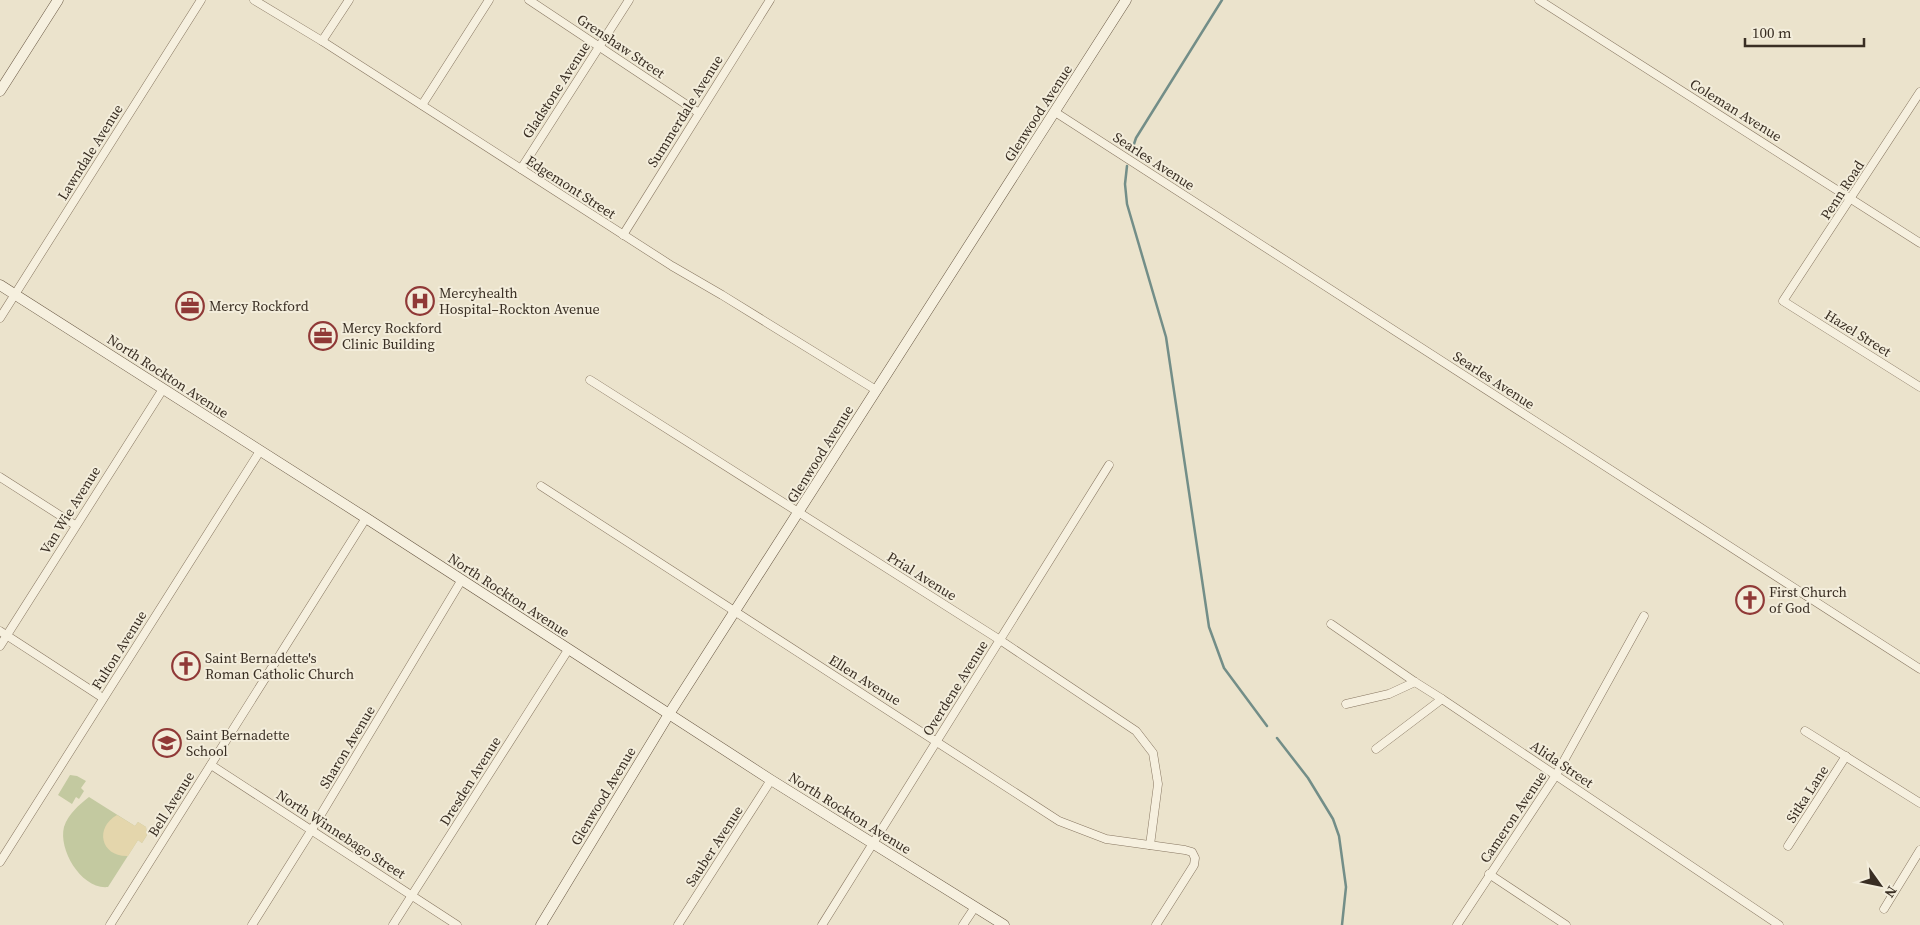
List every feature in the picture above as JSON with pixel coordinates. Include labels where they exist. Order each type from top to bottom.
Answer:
[{"type":"street","points":[[0,92],[58,0]]},
{"type":"street","name":"Lawndale Avenue","points":[[0,318],[201,0]]},
{"type":"street","name":"Edgemont Street","points":[[254,0],[322,41],[623,235],[876,390]]},
{"type":"street","points":[[322,41],[349,0]]},
{"type":"street","points":[[422,105],[489,0]]},
{"type":"street","name":"Grenshaw Street","points":[[529,0],[699,113]]},
{"type":"street","name":"Gladstone Avenue","points":[[520,169],[629,0]]},
{"type":"street","name":"Summerdale Avenue","points":[[623,235],[770,0]]},
{"type":"street","name":"Glenwood Avenue","points":[[541,925],[668,714],[1126,0]]},
{"type":"street","name":"Coleman Avenue","points":[[1539,0],[1920,243]]},
{"type":"street","name":"Penn Road","points":[[1783,301],[1918,98]]},
{"type":"street","name":"Searles Avenue","points":[[1055,112],[1920,669]]},
{"type":"street","name":"North Rockton Avenue","points":[[0,285],[366,518],[771,780],[1004,925]]},
{"type":"street","name":"Hazel Street","points":[[1783,301],[1920,387]]},
{"type":"street","name":"Prial Avenue","points":[[590,380],[1000,640],[1136,731],[1153,753],[1158,784],[1150,845]]},
{"type":"street","name":"Van Wie Avenue","points":[[0,646],[3,633],[163,389]]},
{"type":"street","name":"Fulton Avenue","points":[[0,862],[260,451]]},
{"type":"street","name":"Overdene Avenue","points":[[822,925],[1109,465]]},
{"type":"street","points":[[0,477],[75,525]]},
{"type":"street","name":"Ellen Avenue","points":[[541,486],[734,612],[937,740],[1059,821],[1106,839],[1192,852],[1195,858],[1194,865],[1156,925]]},
{"type":"street","name":"Bell Avenue","points":[[110,925],[366,518]]},
{"type":"street","name":"Sharon Avenue","points":[[252,925],[461,580]]},
{"type":"street","name":"Cameron Avenue","points":[[1457,925],[1556,775],[1644,616]]},
{"type":"street","name":"Alida Street","points":[[1331,624],[1779,925]]},
{"type":"street","points":[[3,633],[103,698]]},
{"type":"street","name":"Dresden Avenue","points":[[393,925],[568,650]]},
{"type":"street","points":[[1346,704],[1389,694],[1415,682]]},
{"type":"street","points":[[1376,749],[1442,699]]},
{"type":"street","points":[[1805,730],[1920,803]]},
{"type":"street","name":"Sitka Lane","points":[[1788,846],[1846,756]]},
{"type":"street","name":"North Winnebago Street","points":[[211,765],[457,925]]},
{"type":"street","name":"Sauber Avenue","points":[[678,925],[771,780]]},
{"type":"street","points":[[1884,909],[1920,850]]},
{"type":"street","points":[[1489,874],[1566,925]]},
{"type":"street","points":[[963,925],[975,907]]},
{"type":"green space","points":[[70,775],[77,776],[86,781],[81,788],[84,791],[79,799],[76,797],[72,804],[58,795]]},
{"type":"green space","points":[[89,797],[135,826],[138,822],[146,827],[147,835],[142,843],[138,840],[108,887],[98,886],[89,882],[81,875],[68,857],[65,846],[63,836],[66,822],[74,810]]},
{"type":"sand","points":[[117,815],[135,826],[138,822],[146,827],[147,835],[142,843],[138,840],[128,856],[112,852],[104,841],[105,827]]},
{"type":"waterway","points":[[1132,150],[1136,138],[1222,0]]},
{"type":"waterway","points":[[1127,166],[1125,184],[1127,204],[1166,337],[1209,627],[1224,668],[1267,726]]},
{"type":"waterway","points":[[1277,738],[1308,778],[1333,819],[1339,836],[1346,887],[1342,925]]},
{"type":"place","name":"Mercyhealth Hospital–Rockton Avenue","points":[[420,301]]},
{"type":"place","name":"Mercy Rockford","points":[[190,306]]},
{"type":"place","name":"Mercy Rockford Clinic Building","points":[[323,336]]},
{"type":"place","name":"First Church of God","points":[[1750,600]]},
{"type":"place","name":"Saint Bernadette's Roman Catholic Church","points":[[186,666]]},
{"type":"place","name":"Saint Bernadette School","points":[[167,743]]}]
